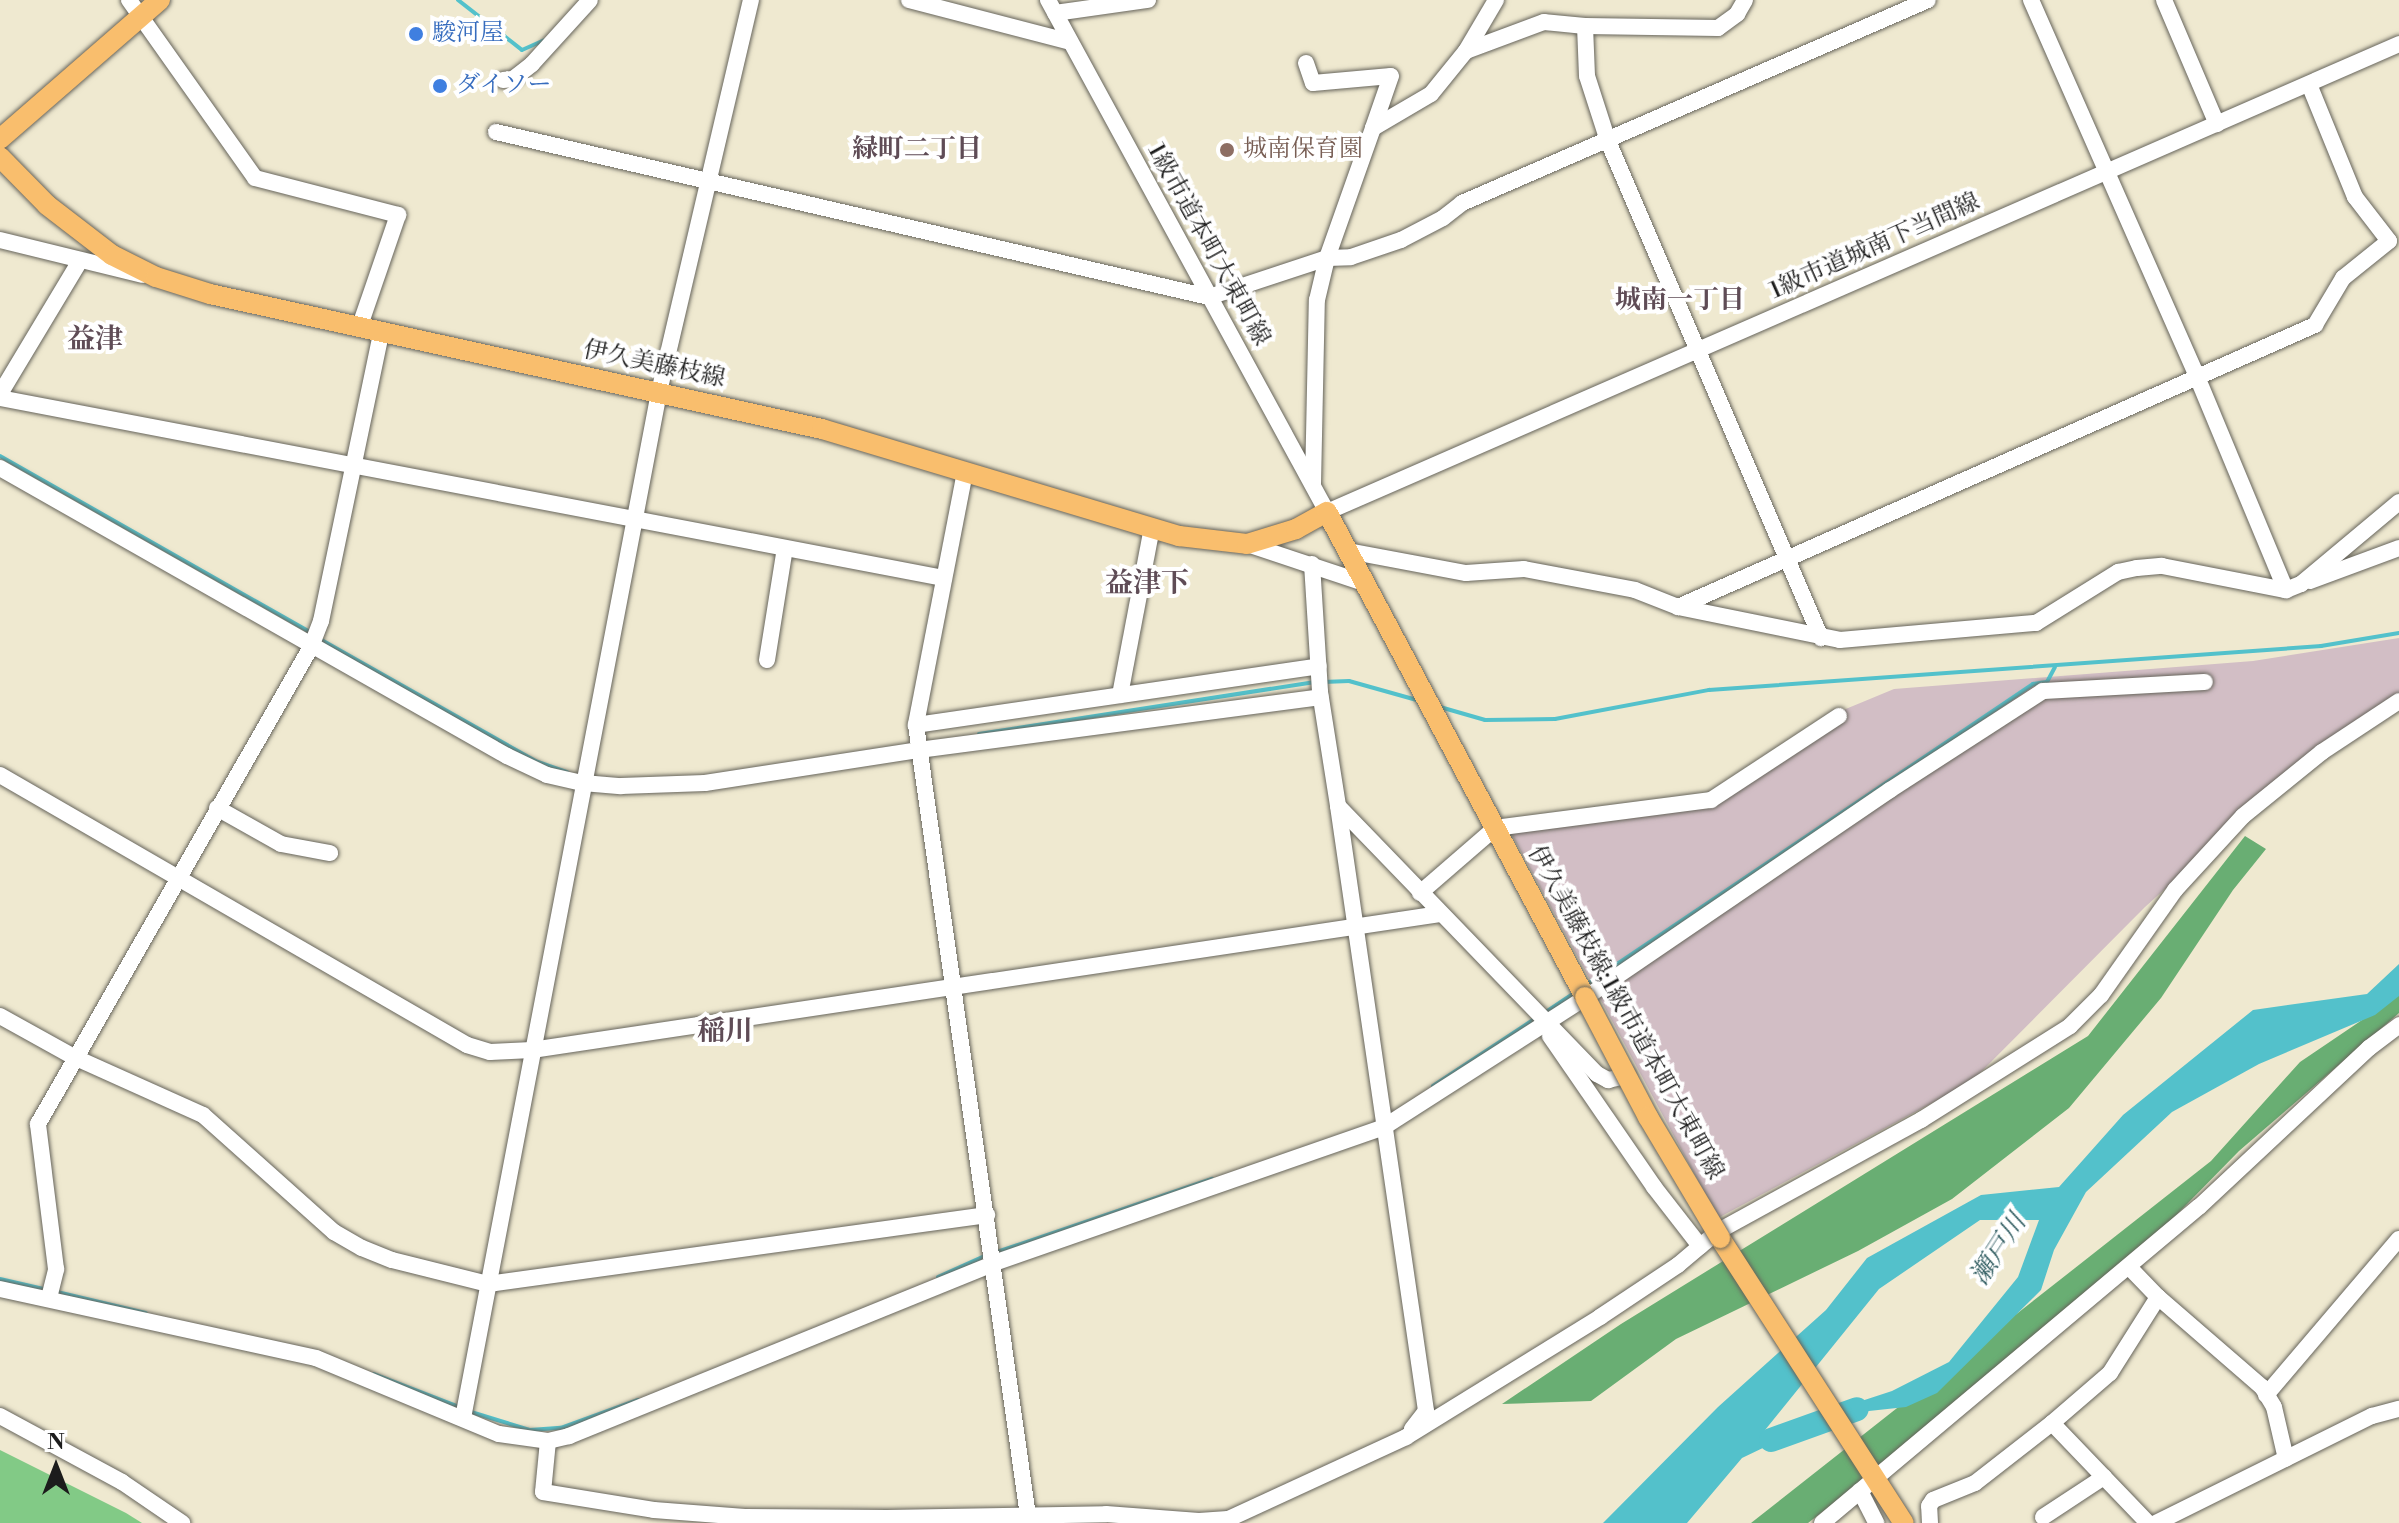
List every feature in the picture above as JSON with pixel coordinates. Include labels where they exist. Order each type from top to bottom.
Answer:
[{"type":"main road","points":[[0,139],[135,8],[160,0]]},
{"type":"main road","name":"伊久美藤枝線","points":[[0,157],[82,235],[112,255],[156,277],[210,294],[822,429],[1179,536],[1247,544],[1296,529],[1327,512]]},
{"type":"main road","name":"伊久美藤枝線;1級市道本町大東町線","points":[[1327,512],[1627,1076],[1717,1232],[1869,1482],[1904,1523]]},
{"type":"street","points":[[503,80],[513,79],[532,64],[590,0]]},
{"type":"street","points":[[463,1418],[659,392],[751,0]]},
{"type":"street","points":[[909,0],[1070,42]]},
{"type":"street","points":[[1052,7],[1148,0]]},
{"type":"street","points":[[1373,128],[1431,94],[1466,51],[1496,0]]},
{"type":"street","points":[[1466,51],[1544,22],[1585,26],[1718,28],[1737,14],[1745,0]]},
{"type":"street","points":[[496,132],[1209,297],[1327,258],[1351,257],[1401,240],[1443,218],[1462,203],[1928,0]]},
{"type":"street","points":[[2031,0],[2198,379],[2294,587]]},
{"type":"street","points":[[2164,0],[2217,124]]},
{"type":"street","name":"1級市道本町大東町線","points":[[1052,7],[1327,512]]},
{"type":"street","points":[[135,8],[255,178],[398,215],[359,328]]},
{"type":"street","points":[[1585,26],[1587,76],[1608,141],[1821,638]]},
{"type":"street","name":"1級市道城南下当間線","points":[[1327,512],[2399,44]]},
{"type":"street","points":[[1306,63],[1313,83],[1391,76],[1327,258],[1317,300],[1313,487]]},
{"type":"street","points":[[1678,607],[2315,325],[2343,278],[2394,247],[2355,197],[2309,84]]},
{"type":"street","points":[[0,240],[156,277]]},
{"type":"street","points":[[80,261],[0,396],[944,578]]},
{"type":"street","points":[[49,1298],[56,1269],[38,1124],[311,647],[321,621],[381,333]]},
{"type":"street","points":[[0,468],[507,756],[547,775],[583,783],[650,786],[705,783],[919,750],[1321,695]]},
{"type":"street","points":[[965,472],[916,725],[1028,1516]]},
{"type":"street","points":[[2294,587],[2399,502]]},
{"type":"street","points":[[1120,695],[1152,528]]},
{"type":"street","points":[[1247,544],[1364,583]]},
{"type":"street","points":[[767,660],[785,548]]},
{"type":"street","points":[[1348,551],[1466,573],[1524,569],[1635,590],[1678,607],[1821,638],[1925,635],[2036,623],[2118,572],[2137,568],[2191,571],[2294,587],[2399,548]]},
{"type":"street","points":[[1312,564],[1321,695],[1426,1411],[1406,1437]]},
{"type":"street","points":[[916,725],[1319,666]]},
{"type":"street","points":[[0,1289],[316,1358],[499,1434],[548,1441],[569,1436],[994,1263],[1384,1127],[1585,998],[1890,790],[2043,691],[2205,682]]},
{"type":"street","points":[[548,1441],[543,1492],[654,1510],[745,1517],[1106,1514],[1224,1521],[1406,1437],[1600,1317],[1678,1265],[1717,1232],[1921,1120],[2070,1026],[2101,995],[2175,890],[2243,816],[2322,752],[2399,701]]},
{"type":"street","points":[[1420,893],[1495,828],[1711,800],[1839,716]]},
{"type":"street","points":[[0,775],[467,1045],[490,1052],[532,1050],[1440,914]]},
{"type":"street","points":[[1338,806],[1597,1074],[1608,1080],[1627,1076]]},
{"type":"street","points":[[217,808],[281,844],[330,853]]},
{"type":"street","points":[[0,1016],[74,1057],[203,1115],[334,1232],[362,1248],[392,1260],[488,1284],[987,1215]]},
{"type":"street","points":[[1545,1021],[1552,1040],[1700,1246]]},
{"type":"street","points":[[1822,1523],[2199,1207],[2369,1048],[2399,1025]]},
{"type":"street","points":[[2266,1395],[2399,1239]]},
{"type":"street","points":[[2129,1267],[2158,1297],[2247,1372],[2266,1395],[2274,1407],[2286,1459]]},
{"type":"street","points":[[1930,1523],[1929,1506],[1933,1500],[1975,1483],[2052,1423],[2123,1357],[2158,1297]]},
{"type":"street","points":[[2156,1523],[2372,1416],[2399,1409]]},
{"type":"street","points":[[0,1416],[122,1482],[182,1523]]},
{"type":"street","points":[[2052,1423],[2148,1523]]},
{"type":"street","points":[[2043,1517],[2104,1477]]},
{"type":"street","points":[[1869,1482],[1876,1523]]},
{"type":"shaded area","points":[[2399,638],[2399,696],[2337,733],[2145,907],[1971,1082],[1718,1218],[1511,833],[1711,800],[1824,718],[1894,689],[2253,661]]},
{"type":"green space","points":[[2245,836],[2266,849],[2233,890],[2161,998],[2069,1108],[1952,1199],[1858,1251],[1676,1339],[1591,1401],[1502,1404],[1621,1324],[2088,1036]]},
{"type":"green space","points":[[2399,995],[2399,1013],[2239,1151],[2139,1253],[2004,1371],[1808,1523],[1751,1523],[2211,1161],[2300,1062]]},
{"type":"green space","points":[[0,1450],[126,1513],[142,1523],[0,1523]]},
{"type":"water","points":[[2399,964],[2399,996],[2375,1015],[2259,1064],[2172,1112],[2086,1192],[2054,1250],[2041,1290],[1937,1393],[1906,1407],[1841,1414],[1837,1409],[1892,1391],[1949,1362],[2018,1277],[2039,1220],[1980,1220],[1879,1289],[1761,1435],[1796,1421],[1802,1429],[1742,1458],[1687,1523],[1603,1523],[1718,1407],[1826,1310],[1867,1258],[1981,1195],[2059,1187],[2123,1115],[2253,1010],[2367,994]]},
{"type":"waterway","points":[[458,0],[522,50],[544,40]]},
{"type":"waterway","points":[[0,456],[311,633]]},
{"type":"waterway","points":[[1440,707],[1485,720],[1555,719],[1709,690],[2321,646],[2399,633]]},
{"type":"waterway","points":[[318,638],[535,761],[567,772]]},
{"type":"waterway","points":[[1586,985],[2033,684],[2047,682],[2055,667]]},
{"type":"waterway","points":[[1323,682],[1349,681],[1420,701]]},
{"type":"waterway","points":[[979,734],[1315,682]]},
{"type":"waterway","points":[[1543,1014],[1576,992]]},
{"type":"waterway","points":[[1433,1086],[1536,1018]]},
{"type":"waterway","points":[[997,1252],[1212,1179]]},
{"type":"waterway","points":[[938,1277],[985,1256]]},
{"type":"waterway","points":[[0,1279],[48,1290]]},
{"type":"waterway","points":[[57,1292],[146,1313]]},
{"type":"waterway","points":[[374,1374],[459,1407]]},
{"type":"waterway","points":[[471,1412],[530,1430],[561,1428],[638,1400]]},
{"type":"waterway","name":"瀬戸川","points":[[1771,1440],[1857,1409]]},
{"type":"place","name":"駿河屋","points":[[416,34]]},
{"type":"place","name":"ダイソー","points":[[440,86]]},
{"type":"place","name":"城南保育園","points":[[1227,150]]},
{"type":"district","name":"緑町二丁目","points":[[917,150]]},
{"type":"district","name":"城南一丁目","points":[[1680,301]]},
{"type":"district","name":"益津","points":[[95,340]]},
{"type":"district","name":"益津下","points":[[1147,584]]},
{"type":"district","name":"稲川","points":[[725,1032]]}]
